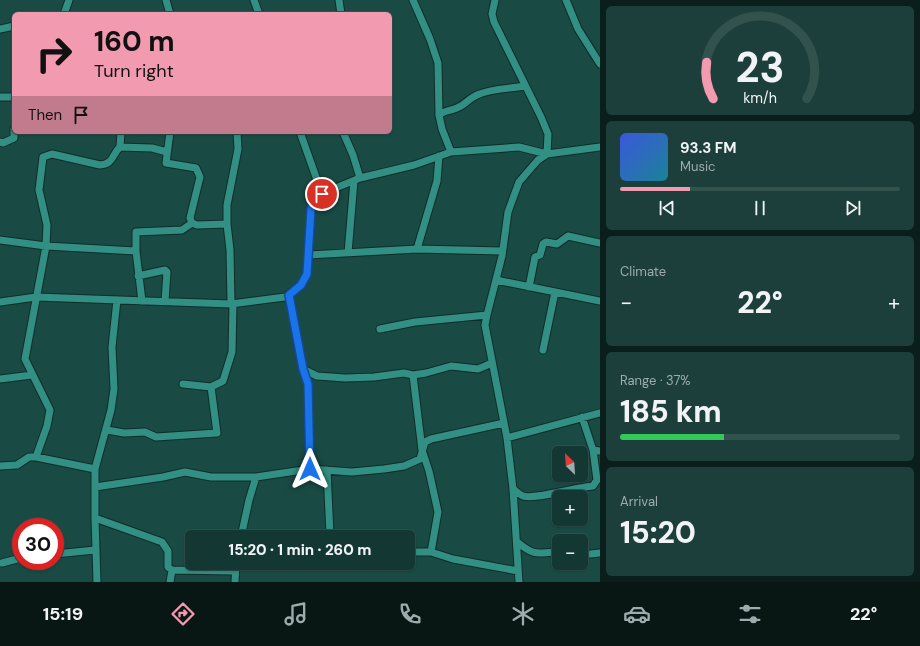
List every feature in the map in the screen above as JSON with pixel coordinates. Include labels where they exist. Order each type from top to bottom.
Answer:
[{"type":"street","points":[[65,12],[69,0]]},
{"type":"street","points":[[166,0],[169,12]]},
{"type":"street","points":[[254,0],[258,12]]},
{"type":"street","points":[[339,0],[341,12]]},
{"type":"street","points":[[413,0],[430,39],[438,63],[439,115],[442,129],[451,152]]},
{"type":"street","points":[[495,0],[492,14],[494,22],[541,116],[548,134],[547,154]]},
{"type":"street","points":[[566,0],[578,29],[600,64]]},
{"type":"street","points":[[0,29],[12,26]]},
{"type":"street","points":[[439,115],[442,112],[458,108],[476,95],[493,89],[508,89],[525,86]]},
{"type":"street","points":[[0,97],[12,97]]},
{"type":"street","points":[[0,142],[3,143],[14,138],[14,134]]},
{"type":"street","points":[[36,457],[47,426],[50,410],[25,359],[25,351],[46,246],[47,225],[39,190],[43,157],[52,154],[106,165],[113,160],[117,149],[120,146],[121,134]]},
{"type":"street","points":[[170,134],[166,152],[166,163],[196,168],[200,177],[190,218],[192,223]]},
{"type":"street","points":[[183,384],[211,387],[223,381],[232,352],[232,304],[227,205],[238,149],[237,134]]},
{"type":"street","points":[[301,134],[322,194]]},
{"type":"street","points":[[344,134],[357,180],[348,253]]},
{"type":"street","points":[[120,146],[152,148],[166,152]]},
{"type":"street","points":[[0,302],[36,297],[232,304],[285,297],[301,285],[307,274],[311,209],[314,201],[322,194],[357,180],[451,152],[520,146],[547,154],[600,147]]},
{"type":"street","points":[[519,582],[513,489],[507,438],[485,325],[502,251],[508,212],[519,182],[538,160],[547,154]]},
{"type":"street","points":[[417,249],[437,180],[439,156]]},
{"type":"street","points":[[192,223],[197,225],[227,224]]},
{"type":"street","points":[[142,301],[138,276],[136,232],[182,230],[192,223]]},
{"type":"street","points":[[530,287],[536,257],[540,255],[543,244],[546,242],[557,244],[568,236],[600,243]]},
{"type":"street","points":[[0,240],[46,246],[136,251]]},
{"type":"street","points":[[308,255],[417,249],[502,251]]},
{"type":"street","points":[[138,276],[165,270],[167,272],[165,301]]},
{"type":"street","points":[[496,280],[600,301]]},
{"type":"street","points":[[543,350],[555,292]]},
{"type":"street","points":[[289,295],[303,369],[308,384],[310,469]]},
{"type":"street","points":[[97,582],[95,550],[95,469],[106,430],[114,389],[112,347],[117,300]]},
{"type":"street","points":[[380,329],[414,322],[487,315]]},
{"type":"street","points":[[303,369],[315,375],[345,378],[374,377],[404,373],[413,375],[450,366],[478,369],[492,363]]},
{"type":"street","points":[[0,379],[32,375]]},
{"type":"street","points":[[308,384],[315,375]]},
{"type":"street","points":[[413,375],[422,450],[438,512],[432,552]]},
{"type":"street","points":[[106,430],[124,433],[145,432],[156,437],[217,433],[211,387]]},
{"type":"street","points":[[507,438],[600,413]]},
{"type":"street","points":[[513,489],[522,496],[532,498],[577,487],[593,486],[597,480],[596,451],[582,417]]},
{"type":"street","points":[[95,487],[163,477],[185,472],[211,477],[256,478],[310,469],[352,472],[404,466],[420,459],[425,442],[431,439],[504,422]]},
{"type":"street","points":[[0,466],[17,465],[29,457],[36,457],[95,469]]},
{"type":"street","points":[[327,470],[330,530]]},
{"type":"street","points":[[243,530],[249,500],[256,478]]},
{"type":"street","points":[[95,518],[162,542],[168,551],[168,567],[172,570],[234,571],[235,582]]},
{"type":"street","points":[[517,542],[529,552],[541,554],[552,553]]},
{"type":"street","points":[[64,553],[95,550]]},
{"type":"street","points":[[415,552],[432,552],[453,559],[509,570],[518,567],[529,552]]},
{"type":"street","points":[[588,555],[600,554]]},
{"type":"street","points":[[2,563],[12,560]]},
{"type":"street","points":[[170,582],[172,570]]},
{"type":"route","points":[[310,469],[308,384],[303,369],[289,295],[301,285],[307,274],[311,209],[314,201],[320,194],[322,194]]}]
